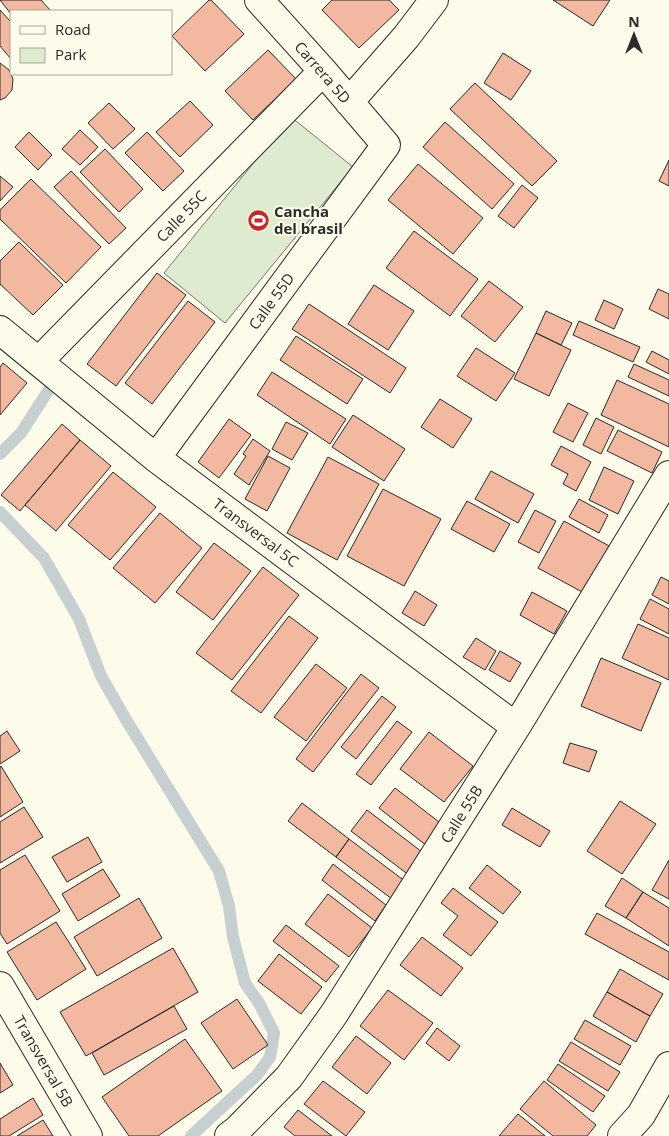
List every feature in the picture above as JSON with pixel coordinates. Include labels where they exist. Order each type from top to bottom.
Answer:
[{"type":"street","name":"Carrera 5D","points":[[259,0],[386,144]]},
{"type":"street","points":[[349,102],[406,37],[434,0]]},
{"type":"street","name":"Calle 55C","points":[[38,361],[323,71]]},
{"type":"street","name":"Calle 55D","points":[[156,458],[386,144]]},
{"type":"street","name":"Transversal 5C","points":[[0,330],[156,458],[516,727]]},
{"type":"street","name":"Calle 55B","points":[[229,1136],[289,1077],[334,1014],[516,727],[669,475]]},
{"type":"street","name":"Transversal 5B","points":[[0,986],[88,1136]]},
{"type":"street","points":[[632,1133],[669,1066]]},
{"type":"green space","name":"Cancha del brasil","points":[[291,117],[353,167],[225,323],[164,273]]},
{"type":"building","points":[[0,0],[41,0],[50,10],[10,10],[10,13]]},
{"type":"building","points":[[209,0],[244,34],[205,71],[172,36]]},
{"type":"building","points":[[332,0],[389,0],[399,10],[359,48],[322,10]]},
{"type":"building","points":[[553,0],[610,0],[593,26]]},
{"type":"building","points":[[0,10],[10,21],[10,58],[0,46]]},
{"type":"building","points":[[268,50],[296,79],[253,120],[225,91]]},
{"type":"building","points":[[503,53],[531,71],[511,100],[484,83]]},
{"type":"building","points":[[0,63],[9,70],[13,79],[12,90],[5,98],[0,100]]},
{"type":"building","points":[[475,83],[557,161],[532,186],[450,109]]},
{"type":"building","points":[[190,101],[213,125],[180,157],[156,132]]},
{"type":"building","points":[[109,103],[135,129],[113,149],[88,123]]},
{"type":"building","points":[[445,122],[514,184],[492,209],[423,147]]},
{"type":"building","points":[[80,130],[98,147],[80,165],[62,149]]},
{"type":"building","points":[[29,132],[52,155],[38,170],[15,147]]},
{"type":"building","points":[[147,132],[184,171],[163,191],[125,153]]},
{"type":"building","points":[[105,149],[143,189],[119,212],[80,172]]},
{"type":"building","points":[[669,160],[669,186],[659,181]]},
{"type":"building","points":[[418,164],[483,218],[453,254],[388,200]]},
{"type":"building","points":[[71,171],[126,228],[109,244],[54,187]]},
{"type":"building","points":[[0,176],[13,187],[0,201]]},
{"type":"building","points":[[31,179],[101,247],[66,283],[0,219],[0,210]]},
{"type":"building","points":[[522,185],[538,198],[514,228],[498,216]]},
{"type":"building","points":[[414,231],[478,279],[450,316],[386,268]]},
{"type":"building","points":[[19,242],[63,285],[33,315],[0,284],[0,261]]},
{"type":"building","points":[[157,273],[186,295],[116,386],[87,364]]},
{"type":"building","points":[[489,281],[523,307],[495,342],[461,316]]},
{"type":"building","points":[[374,285],[414,311],[388,350],[348,324]]},
{"type":"building","points":[[658,289],[669,294],[669,319],[649,309]]},
{"type":"building","points":[[604,300],[623,309],[614,329],[595,320]]},
{"type":"building","points":[[188,301],[215,322],[152,404],[125,383]]},
{"type":"building","points":[[309,304],[406,368],[390,393],[292,329]]},
{"type":"building","points":[[546,311],[572,323],[561,345],[536,333]]},
{"type":"building","points":[[579,321],[640,347],[633,362],[573,335]]},
{"type":"building","points":[[536,333],[571,350],[549,396],[514,379]]},
{"type":"building","points":[[296,336],[363,379],[347,404],[280,360]]},
{"type":"building","points":[[476,348],[515,373],[496,401],[457,376]]},
{"type":"building","points":[[652,351],[669,360],[669,374],[646,362]]},
{"type":"building","points":[[3,363],[27,383],[0,415],[0,367]]},
{"type":"building","points":[[634,364],[669,380],[669,396],[628,377]]},
{"type":"building","points":[[272,372],[346,419],[330,444],[257,395]]},
{"type":"building","points":[[617,380],[669,404],[669,447],[601,415]]},
{"type":"building","points":[[440,399],[472,419],[453,448],[421,427]]},
{"type":"building","points":[[568,403],[588,413],[573,442],[553,432]]},
{"type":"building","points":[[353,415],[405,449],[384,481],[332,447]]},
{"type":"building","points":[[596,418],[614,427],[601,454],[583,445]]},
{"type":"building","points":[[229,419],[251,435],[219,478],[198,462]]},
{"type":"building","points":[[286,422],[308,433],[292,460],[272,449]]},
{"type":"building","points":[[62,424],[80,440],[20,511],[1,495]]},
{"type":"building","points":[[618,430],[662,452],[652,473],[607,451]]},
{"type":"building","points":[[253,439],[270,451],[249,485],[234,474],[246,456],[243,454]]},
{"type":"building","points":[[80,440],[111,466],[56,531],[25,505]]},
{"type":"building","points":[[561,446],[591,462],[576,491],[563,484],[568,474],[551,465]]},
{"type":"building","points":[[268,456],[290,468],[267,511],[245,499]]},
{"type":"building","points":[[328,457],[379,484],[337,560],[287,533]]},
{"type":"building","points":[[604,467],[634,481],[618,514],[589,500]]},
{"type":"building","points":[[491,471],[534,494],[518,523],[475,499]]},
{"type":"building","points":[[113,472],[156,507],[110,560],[68,525]]},
{"type":"building","points":[[383,489],[441,519],[404,586],[347,556]]},
{"type":"building","points":[[579,499],[608,515],[599,533],[569,517]]},
{"type":"building","points":[[467,501],[510,524],[494,552],[451,529]]},
{"type":"building","points":[[535,510],[556,521],[539,553],[518,542]]},
{"type":"building","points":[[160,513],[202,548],[155,603],[113,568]]},
{"type":"building","points":[[564,521],[609,546],[584,593],[538,568]]},
{"type":"building","points":[[214,543],[251,571],[213,620],[176,592]]},
{"type":"building","points":[[263,567],[299,595],[232,680],[196,653]]},
{"type":"building","points":[[661,577],[669,581],[669,604],[652,595]]},
{"type":"building","points":[[415,591],[437,605],[424,626],[402,613]]},
{"type":"building","points":[[532,592],[567,611],[554,634],[520,615]]},
{"type":"building","points":[[650,599],[669,609],[669,634],[640,619]]},
{"type":"building","points":[[289,616],[318,638],[261,713],[231,691]]},
{"type":"building","points":[[638,624],[669,638],[669,680],[622,658]]},
{"type":"building","points":[[476,638],[496,651],[485,670],[463,657]]},
{"type":"building","points":[[500,651],[521,663],[510,682],[489,670]]},
{"type":"building","points":[[601,658],[661,683],[641,731],[581,706]]},
{"type":"building","points":[[316,664],[347,688],[306,741],[274,717]]},
{"type":"building","points":[[361,674],[379,688],[313,772],[296,759]]},
{"type":"building","points":[[382,696],[396,707],[356,759],[341,747]]},
{"type":"building","points":[[397,721],[412,732],[371,785],[356,774]]},
{"type":"building","points":[[7,731],[20,751],[0,764],[0,736]]},
{"type":"building","points":[[429,732],[473,766],[444,802],[400,769]]},
{"type":"building","points":[[570,743],[597,751],[589,772],[563,763]]},
{"type":"building","points":[[0,767],[23,802],[0,817]]},
{"type":"building","points":[[395,788],[443,825],[427,846],[379,808]]},
{"type":"building","points":[[620,801],[656,824],[622,874],[587,851]]},
{"type":"building","points":[[302,803],[349,839],[336,857],[288,821]]},
{"type":"building","points":[[24,807],[43,837],[0,863],[0,822]]},
{"type":"building","points":[[512,808],[550,831],[540,847],[502,825]]},
{"type":"building","points":[[367,810],[426,855],[410,876],[351,831]]},
{"type":"building","points":[[88,837],[102,862],[67,882],[52,857]]},
{"type":"building","points":[[349,839],[406,882],[392,899],[336,857]]},
{"type":"building","points":[[25,855],[60,911],[7,944],[0,933],[0,870]]},
{"type":"building","points":[[669,860],[669,899],[652,890]]},
{"type":"building","points":[[333,864],[386,905],[375,921],[322,880]]},
{"type":"building","points":[[487,865],[521,892],[503,914],[469,888]]},
{"type":"building","points":[[103,869],[120,896],[78,921],[62,894]]},
{"type":"building","points":[[622,878],[643,892],[626,918],[605,906]]},
{"type":"building","points":[[453,888],[498,922],[471,956],[443,935],[458,916],[441,903]]},
{"type":"building","points":[[643,892],[669,908],[669,946],[626,918]]},
{"type":"building","points":[[328,894],[372,928],[349,957],[305,924]]},
{"type":"building","points":[[139,898],[162,938],[97,976],[74,937]]},
{"type":"building","points":[[597,913],[669,952],[669,980],[585,934]]},
{"type":"building","points":[[56,922],[86,969],[37,1000],[7,952]]},
{"type":"building","points":[[286,925],[339,966],[326,982],[273,941]]},
{"type":"building","points":[[422,937],[463,968],[441,996],[400,965]]},
{"type":"building","points":[[173,948],[198,992],[86,1056],[60,1012]]},
{"type":"building","points":[[279,954],[322,987],[301,1014],[258,981]]},
{"type":"building","points":[[620,969],[663,994],[650,1016],[607,992]]},
{"type":"building","points":[[388,990],[433,1023],[404,1060],[360,1026]]},
{"type":"building","points":[[607,992],[650,1016],[636,1042],[593,1016]]},
{"type":"building","points":[[237,999],[268,1045],[233,1069],[201,1023]]},
{"type":"building","points":[[174,1006],[187,1029],[104,1075],[92,1053]]},
{"type":"building","points":[[585,1020],[631,1046],[620,1065],[574,1039]]},
{"type":"building","points":[[437,1028],[460,1046],[449,1061],[426,1043]]},
{"type":"building","points":[[356,1036],[391,1063],[367,1094],[332,1067]]},
{"type":"building","points":[[185,1039],[222,1091],[158,1136],[129,1136],[102,1097]]},
{"type":"building","points":[[571,1042],[620,1072],[608,1091],[559,1061]]},
{"type":"building","points":[[0,1063],[13,1085],[0,1093]]},
{"type":"building","points":[[558,1064],[605,1096],[593,1112],[547,1080]]},
{"type":"building","points":[[323,1081],[365,1112],[346,1136],[304,1104]]},
{"type":"building","points":[[544,1081],[596,1125],[587,1136],[553,1136],[520,1109]]},
{"type":"building","points":[[33,1098],[43,1115],[9,1136],[0,1136],[0,1119]]},
{"type":"building","points":[[298,1110],[332,1136],[295,1136],[284,1127]]},
{"type":"building","points":[[518,1114],[545,1136],[499,1136]]},
{"type":"building","points":[[43,1120],[53,1136],[17,1136]]},
{"type":"waterway","points":[[0,454],[21,433],[57,377]]},
{"type":"waterway","points":[[0,512],[44,558],[79,619],[101,676],[219,871],[229,906],[233,937],[245,983],[259,1003],[274,1033],[270,1057],[257,1075],[191,1136]]},
{"type":"place","name":"Cancha del brasil","points":[[258,220]]}]
